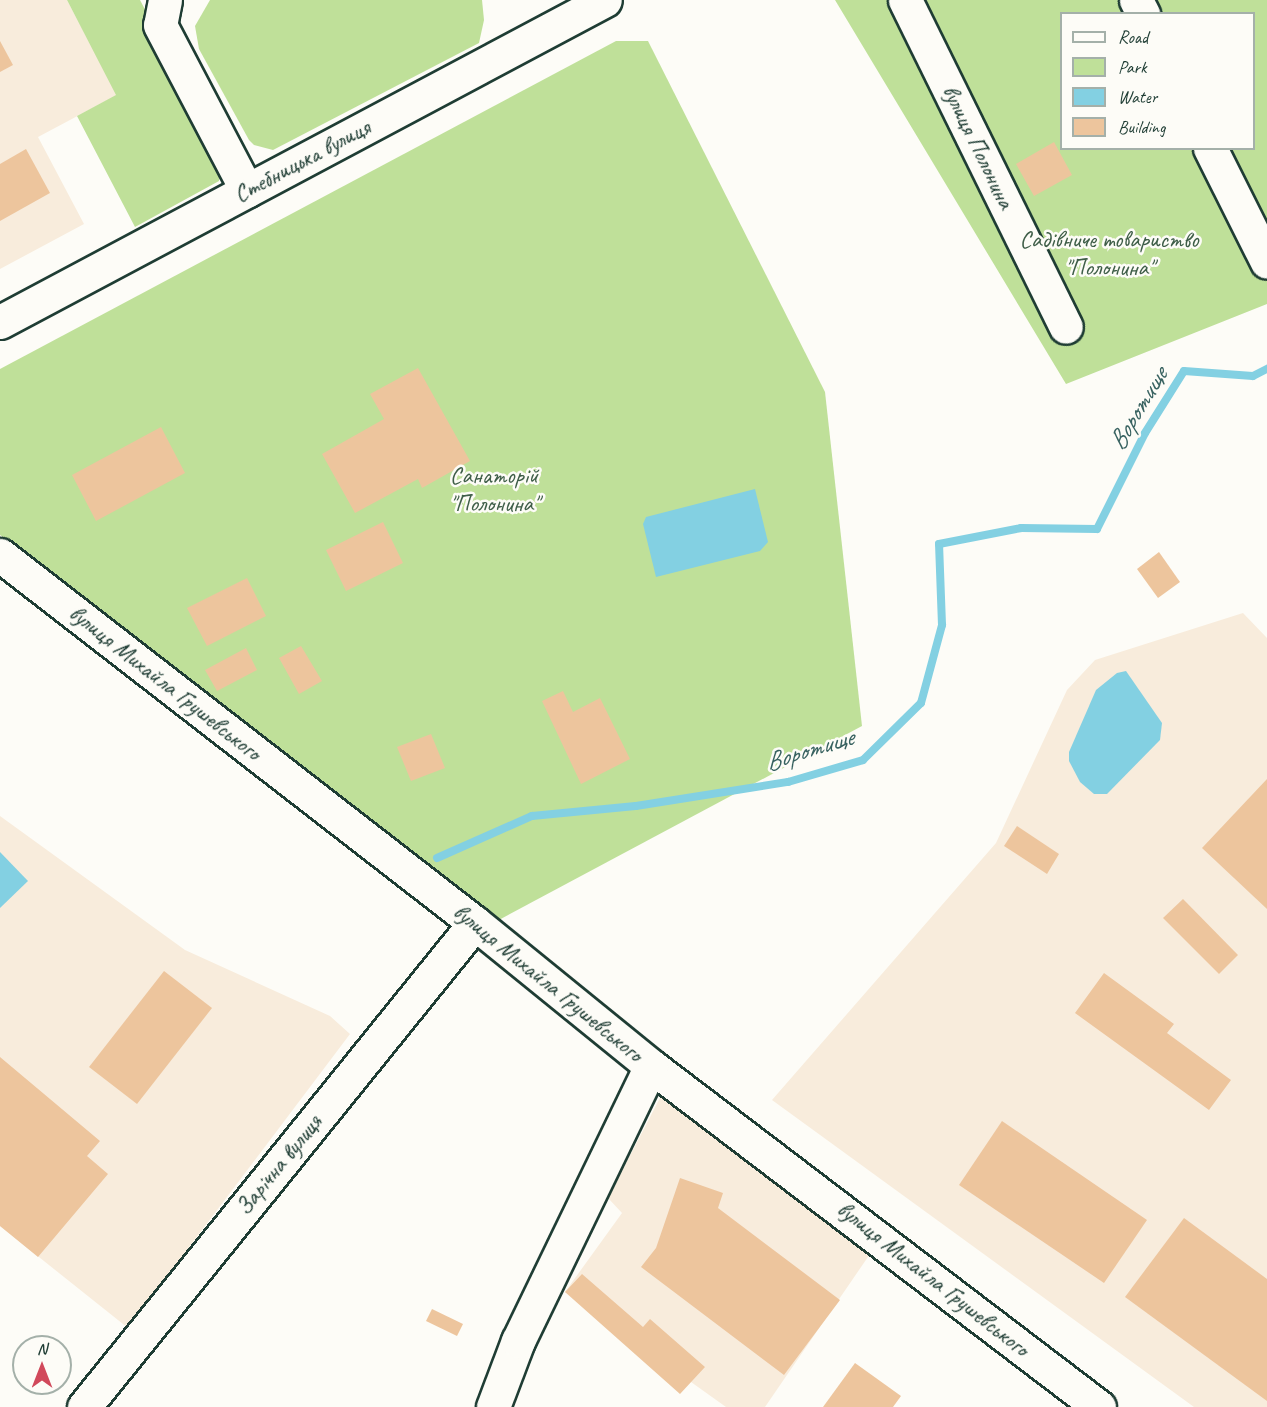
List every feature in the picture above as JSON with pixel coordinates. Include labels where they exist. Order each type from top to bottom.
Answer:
[{"type":"street","points":[[165,0],[160,25],[247,190]]},
{"type":"street","name":"Стебницька вулиця","points":[[0,322],[247,190],[558,11],[605,0]]},
{"type":"street","name":"вулиця Полонина","points":[[905,0],[1066,327]]},
{"type":"street","points":[[1211,150],[1267,262]]},
{"type":"street","name":"вулиця Михайла Грушевського","points":[[0,555],[475,923],[651,1066],[1099,1407]]},
{"type":"street","name":"Зарічна вулиця","points":[[84,1407],[475,923]]},
{"type":"street","points":[[493,1407],[518,1341],[651,1066]]},
{"type":"shaded area","points":[[0,0],[67,0],[117,95],[38,137],[84,224],[0,269]]},
{"type":"shaded area","points":[[1243,613],[1267,638],[1267,1407],[1194,1407],[772,1100],[996,843],[1067,690],[1095,660]]},
{"type":"shaded area","points":[[0,816],[185,950],[330,1016],[350,1034],[128,1328],[0,1226]]},
{"type":"shaded area","points":[[662,1094],[870,1254],[765,1407],[726,1407],[565,1292],[622,1213],[608,1198]]},
{"type":"green space","points":[[67,0],[140,0],[221,154],[219,181],[135,227],[77,116],[116,95]]},
{"type":"green space","points":[[210,0],[482,0],[484,20],[479,43],[273,150],[254,145],[249,140],[199,49],[195,26]]},
{"type":"green space","name":"Садівниче товариство \"Полонина\"","points":[[835,0],[1267,0],[1267,304],[1066,384]]},
{"type":"green space","name":"Санаторій \"Полонина\"","points":[[616,41],[648,41],[825,392],[862,726],[497,921],[0,535],[0,369]]},
{"type":"water","points":[[755,489],[768,542],[760,551],[656,577],[643,524],[646,517]]},
{"type":"water","points":[[1126,671],[1162,723],[1160,740],[1107,794],[1094,794],[1080,782],[1069,761],[1069,752],[1096,690],[1117,673]]},
{"type":"water","points":[[0,852],[28,881],[0,908]]},
{"type":"building","points":[[0,41],[13,65],[0,72]]},
{"type":"building","points":[[1054,142],[1072,175],[1034,196],[1016,164]]},
{"type":"building","points":[[26,149],[50,193],[0,221],[0,164]]},
{"type":"building","points":[[418,368],[470,461],[422,488],[418,479],[355,513],[322,454],[384,419],[370,394]]},
{"type":"building","points":[[161,427],[185,473],[96,521],[72,475]]},
{"type":"building","points":[[383,522],[403,563],[346,591],[326,550]]},
{"type":"building","points":[[1159,552],[1180,582],[1158,598],[1137,569]]},
{"type":"building","points":[[247,578],[266,616],[207,646],[187,608]]},
{"type":"building","points":[[301,646],[322,681],[299,694],[279,658]]},
{"type":"building","points":[[246,648],[257,670],[217,691],[205,670]]},
{"type":"building","points":[[563,691],[573,712],[600,698],[630,759],[581,784],[542,701]]},
{"type":"building","points":[[431,734],[445,768],[411,781],[397,747]]},
{"type":"building","points":[[1267,779],[1267,909],[1202,848]]},
{"type":"building","points":[[1017,826],[1059,854],[1047,874],[1004,846]]},
{"type":"building","points":[[1183,899],[1238,955],[1219,974],[1163,918]]},
{"type":"building","points":[[164,971],[212,1008],[137,1104],[89,1067]]},
{"type":"building","points":[[1104,973],[1174,1024],[1167,1033],[1231,1080],[1209,1110],[1075,1013]]},
{"type":"building","points":[[0,1057],[100,1141],[87,1156],[108,1174],[38,1257],[0,1226]]},
{"type":"building","points":[[1002,1121],[1147,1220],[1104,1283],[959,1185]]},
{"type":"building","points":[[680,1178],[723,1193],[718,1208],[840,1300],[784,1375],[641,1267],[656,1248]]},
{"type":"building","points":[[1184,1218],[1267,1279],[1267,1401],[1125,1297]]},
{"type":"building","points":[[582,1274],[643,1327],[650,1319],[705,1367],[680,1394],[565,1292]]},
{"type":"building","points":[[432,1309],[463,1324],[457,1336],[426,1321]]},
{"type":"building","points":[[855,1363],[901,1396],[893,1407],[823,1407]]},
{"type":"waterway","name":"Воротище","points":[[437,858],[532,816],[636,806],[788,782],[863,760],[921,703],[942,625],[939,544],[1021,528],[1097,529],[1145,433],[1184,371],[1253,376],[1267,369]]}]
